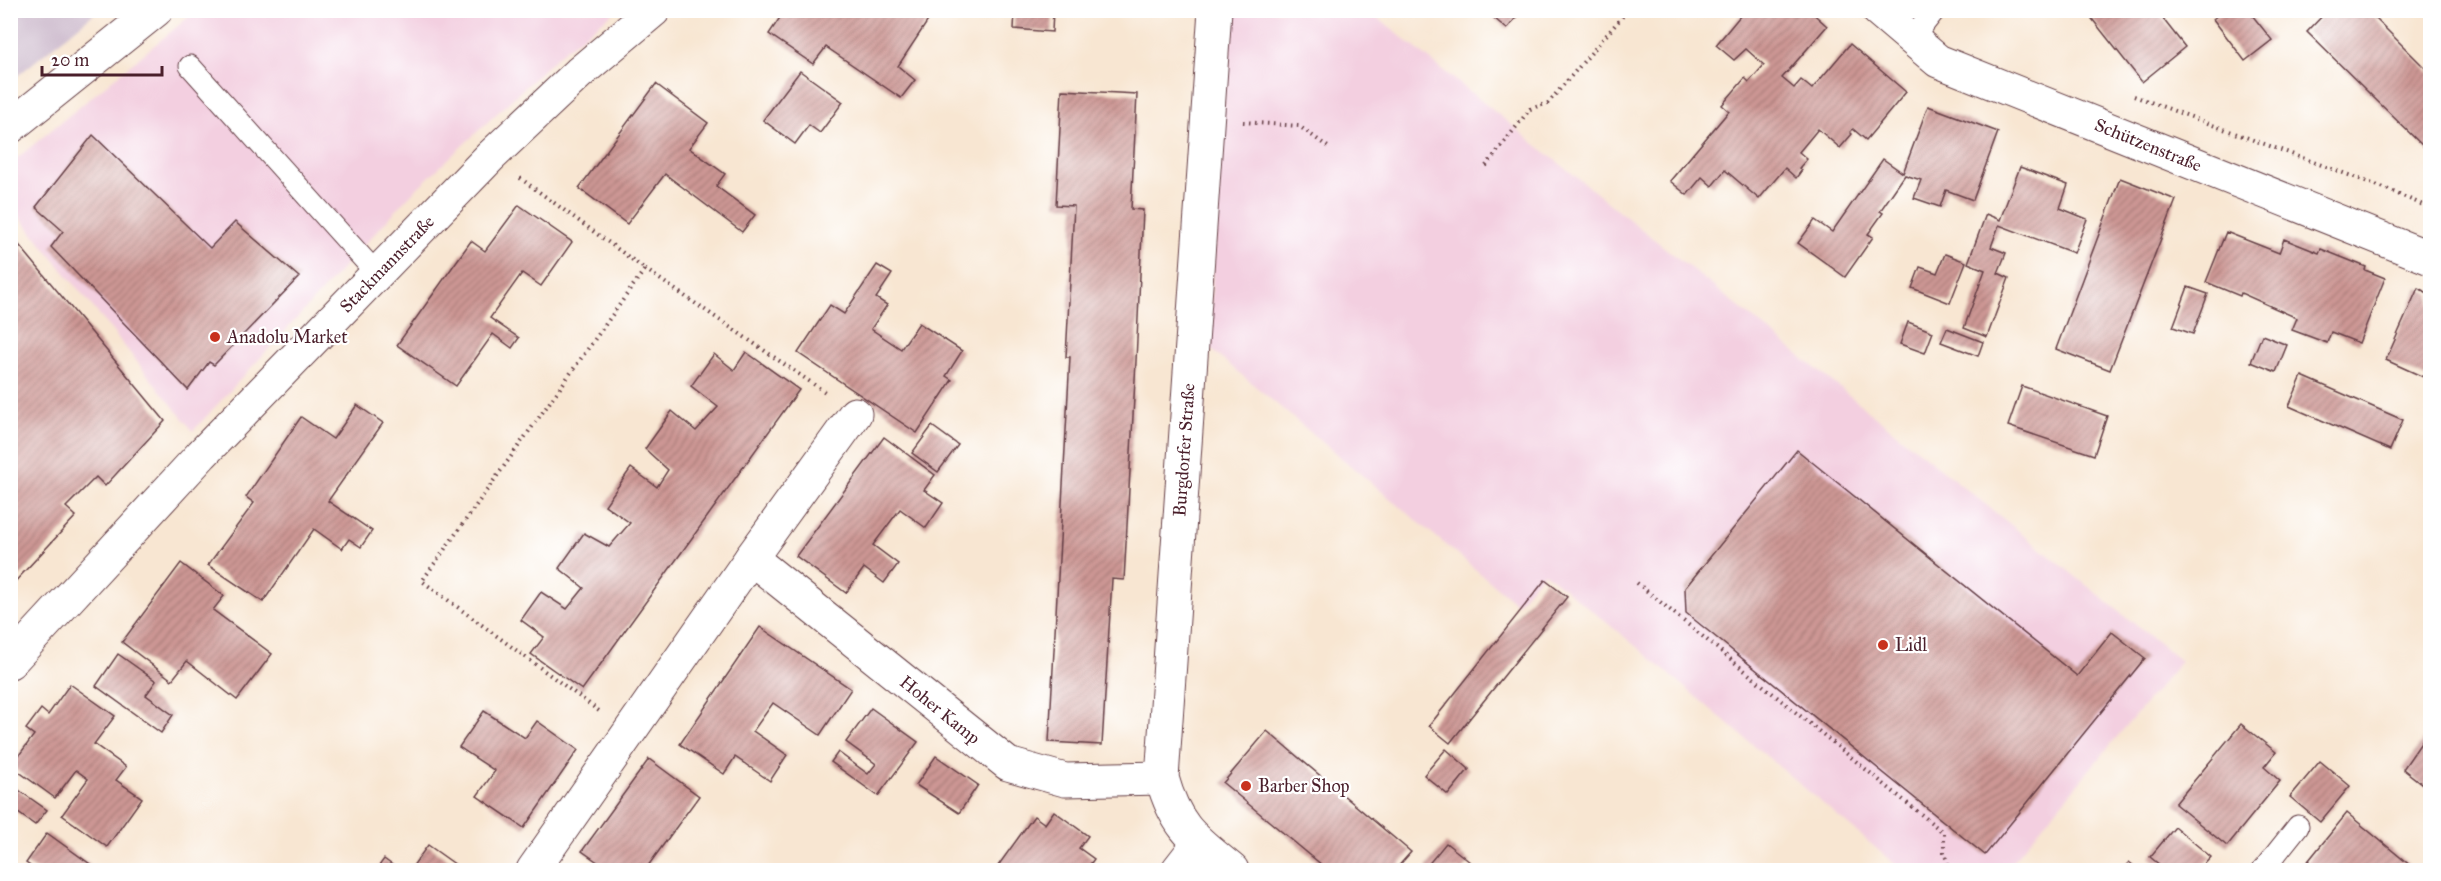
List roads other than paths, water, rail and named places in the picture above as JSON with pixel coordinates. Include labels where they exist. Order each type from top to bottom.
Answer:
[{"type":"street","points":[[10,127],[156,10]]},
{"type":"street","name":"Stackmannstraße","points":[[10,662],[202,454],[490,157],[579,73],[654,10]]},
{"type":"street","name":"Burgdorfer Straße","points":[[1215,10],[1162,778],[1167,799],[1180,825],[1232,870]]},
{"type":"street","name":"Schützenstraße","points":[[1878,10],[1938,61],[2430,258]]},
{"type":"street","points":[[533,870],[751,558],[855,414]]},
{"type":"street","name":"Hoher Kamp","points":[[751,558],[1008,764],[1065,780],[1162,778]]},
{"type":"street","points":[[1178,870],[1199,843]]},
{"type":"lane","points":[[1912,39],[1935,10]]},
{"type":"lane","points":[[190,66],[377,274]]},
{"type":"lane","points":[[2263,870],[2298,826]]},
{"type":"railway","points":[[10,17],[19,10]]},
{"type":"place","name":"Anadolu Market","points":[[215,337]]},
{"type":"place","name":"Lidl","points":[[1883,645]]},
{"type":"place","name":"Barber Shop","points":[[1246,786]]}]
